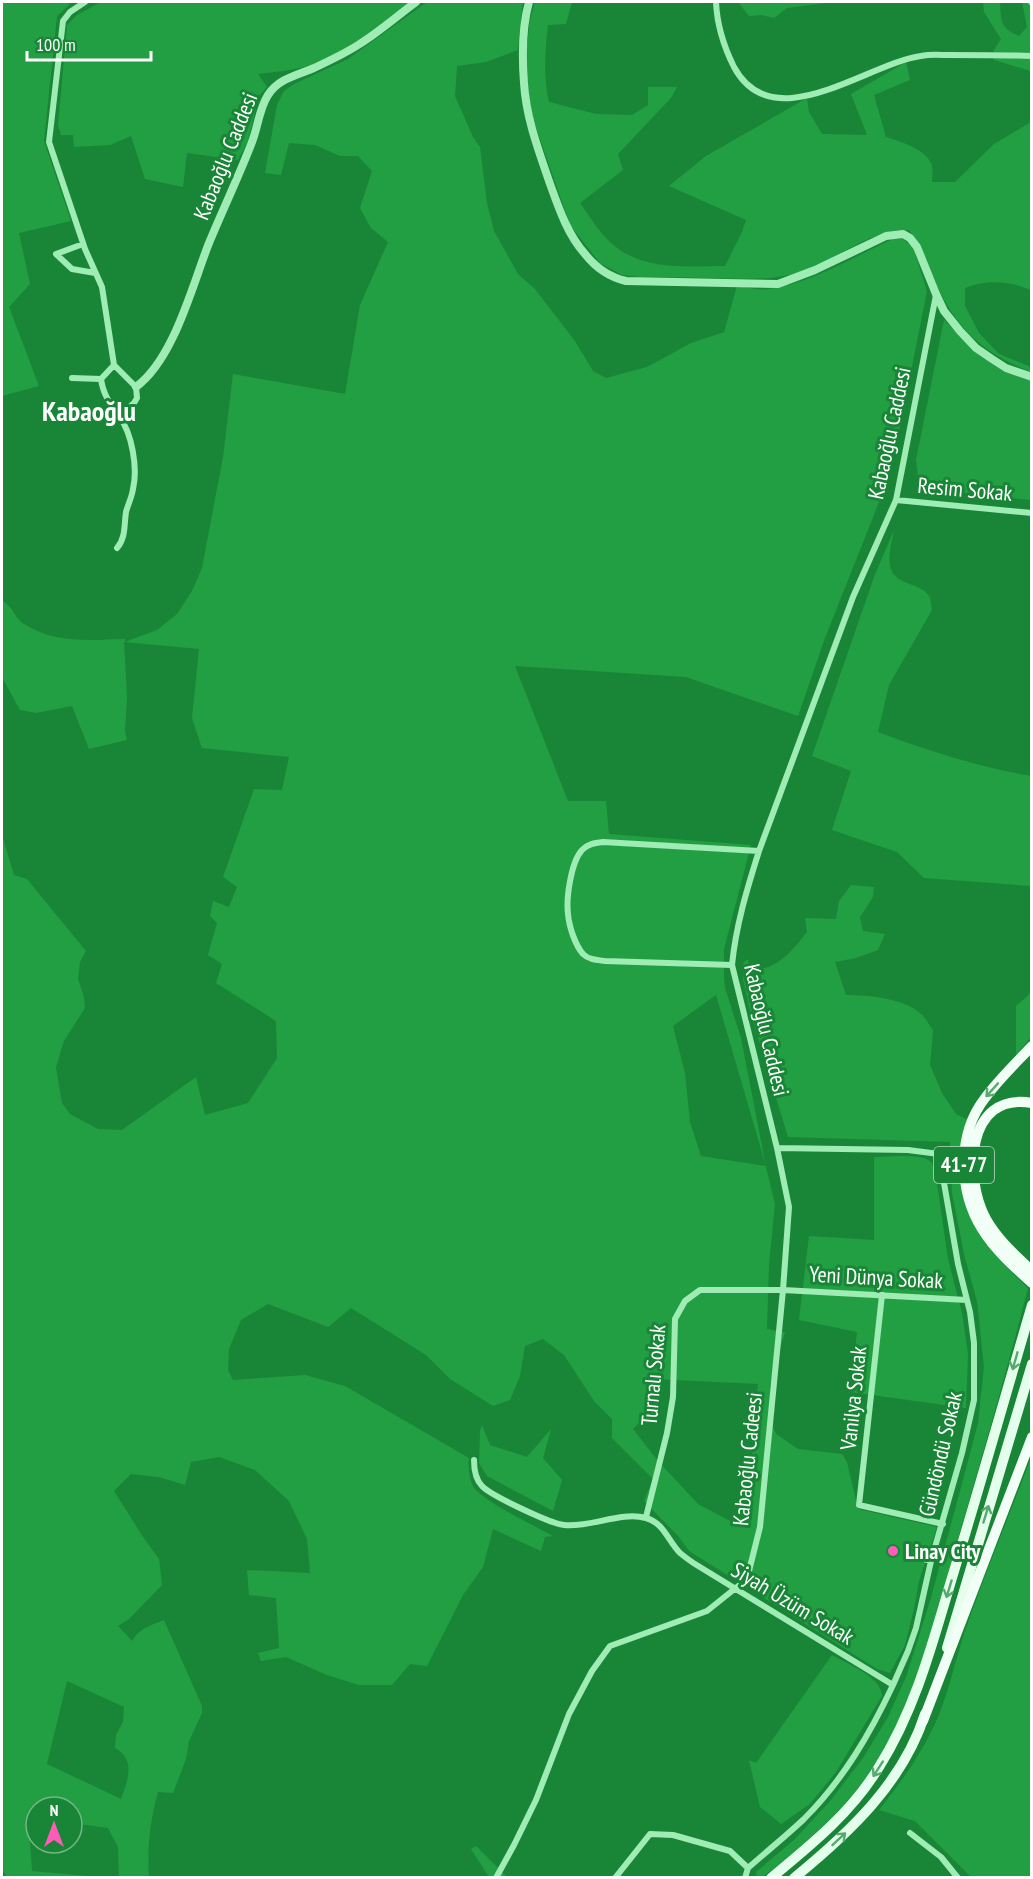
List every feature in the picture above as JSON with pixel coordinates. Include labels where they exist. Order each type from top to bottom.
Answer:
[{"type":"highway","name":"41-77","points":[[1032,1046],[984,1099],[972,1122],[964,1161],[966,1189],[975,1216],[990,1240],[1032,1283]]},
{"type":"highway","points":[[1032,1103],[1007,1103],[983,1121],[973,1154],[973,1170],[977,1195],[987,1220],[1007,1247],[1032,1271]]},
{"type":"highway","points":[[923,1721],[1032,1437]]},
{"type":"main road","points":[[771,1878],[837,1820],[867,1785],[900,1731],[925,1668],[1032,1305]]},
{"type":"main road","points":[[794,1878],[844,1834],[871,1806],[905,1759],[923,1721],[1032,1364]]},
{"type":"street","points":[[85,2],[70,12],[63,21],[50,142],[83,244],[102,287],[114,365],[136,387],[137,398],[119,416]]},
{"type":"street","name":"Kabaoğlu Caddesi","points":[[136,387],[154,369],[176,329],[253,140],[268,94],[280,82],[356,46],[416,2]]},
{"type":"street","points":[[529,2],[524,32],[524,82],[532,130],[568,229],[583,253],[605,273],[626,281],[778,284],[807,274],[886,236],[903,234],[918,247],[944,311],[976,348],[1006,368],[1032,377]]},
{"type":"street","points":[[716,2],[724,48],[741,79],[764,96],[786,98],[821,93],[893,64],[921,56],[1032,56]]},
{"type":"street","points":[[83,244],[56,254],[72,268],[95,273]]},
{"type":"street","name":"Kabaoğlu Caddesi","points":[[783,1290],[789,1207],[777,1148],[732,965],[734,938],[759,851],[853,597],[896,500],[936,294]]},
{"type":"street","points":[[72,378],[101,379],[114,365]]},
{"type":"street","points":[[101,379],[105,396],[126,425],[132,449],[135,477],[124,532],[117,548]]},
{"type":"street","name":"Resim Sokak","points":[[896,500],[1032,513]]},
{"type":"street","points":[[732,965],[605,962],[591,959],[583,954],[568,916],[568,901],[575,861],[582,850],[591,843],[603,842],[759,851]]},
{"type":"street","name":"Gündöndü Sokak","points":[[777,1148],[908,1150],[939,1154],[948,1215],[967,1300],[974,1344],[974,1400],[943,1524],[931,1561],[916,1628],[893,1685]]},
{"type":"street","name":"Turnalı Sokak","points":[[646,1518],[667,1433],[673,1397],[675,1319],[685,1301],[700,1290],[783,1290]]},
{"type":"street","name":"Yeni Dünya Sokak","points":[[783,1290],[967,1300]]},
{"type":"street","name":"Kabaoğlu Cadeesi","points":[[496,1878],[536,1800],[569,1714],[592,1671],[610,1646],[707,1611],[747,1579],[760,1527],[783,1290]]},
{"type":"street","name":"Vanilya Sokak","points":[[882,1295],[859,1505],[943,1524]]},
{"type":"street","points":[[474,1460],[476,1476],[483,1487],[548,1521],[564,1525],[632,1516],[646,1518]]},
{"type":"street","name":"Siyah Üzüm Sokak","points":[[646,1518],[657,1523],[680,1553],[695,1564],[893,1685]]},
{"type":"street","points":[[914,1557],[931,1561]]},
{"type":"street","points":[[745,1878],[748,1868],[804,1820],[832,1789],[856,1755],[893,1685]]},
{"type":"street","points":[[910,1833],[941,1857],[958,1878]]},
{"type":"street","points":[[615,1878],[650,1834],[672,1835],[730,1851],[748,1868]]},
{"type":"green space","points":[[2,2],[69,2],[69,5],[57,16],[44,141],[71,221],[19,233],[30,284],[9,307],[39,386],[2,396]]},
{"type":"green space","points":[[101,2],[410,2],[358,40],[329,57],[300,68],[258,74],[267,87],[259,96],[248,141],[238,160],[187,153],[183,187],[145,179],[131,136],[110,145],[74,147],[73,135],[61,135],[58,125],[67,25],[77,15]]},
{"type":"green space","points":[[427,2],[523,2],[518,50],[486,62],[457,66],[455,96],[473,137],[480,147],[487,203],[494,231],[518,274],[535,289],[575,341],[593,371],[606,378],[647,367],[691,343],[724,332],[737,286],[765,289],[785,286],[832,268],[893,239],[903,239],[913,247],[927,291],[891,472],[825,638],[798,716],[686,677],[515,666],[568,801],[606,801],[609,834],[751,845],[724,949],[724,977],[725,988],[741,1038],[765,1164],[716,995],[673,1026],[685,1073],[690,1122],[701,1156],[766,1166],[775,1204],[769,1264],[767,1329],[785,1332],[770,1385],[769,1417],[776,1434],[798,1449],[842,1454],[847,1462],[858,1509],[937,1527],[919,1581],[905,1645],[890,1673],[877,1669],[689,1551],[679,1537],[644,1501],[653,1479],[612,1438],[612,1419],[594,1401],[564,1355],[543,1339],[525,1346],[520,1376],[510,1400],[493,1406],[450,1379],[426,1355],[351,1308],[328,1327],[268,1304],[241,1320],[229,1349],[228,1370],[233,1380],[305,1375],[345,1386],[469,1458],[471,1479],[478,1492],[497,1506],[553,1536],[545,1537],[541,1551],[493,1529],[483,1567],[463,1595],[427,1666],[410,1664],[392,1685],[359,1685],[327,1675],[286,1657],[261,1661],[258,1653],[279,1648],[276,1598],[249,1595],[247,1570],[310,1573],[307,1539],[289,1501],[255,1470],[219,1457],[191,1462],[185,1485],[159,1477],[131,1474],[114,1491],[159,1559],[162,1585],[129,1619],[118,1626],[132,1641],[142,1630],[164,1620],[202,1706],[202,1713],[189,1741],[186,1759],[173,1793],[158,1792],[150,1834],[149,1877],[119,1877],[118,1847],[108,1828],[84,1825],[84,1795],[24,1795],[24,1855],[31,1855],[32,1871],[98,1877],[7,1877],[2,1869],[2,835],[14,875],[27,879],[86,951],[80,962],[78,979],[85,1008],[64,1041],[56,1067],[62,1103],[70,1114],[98,1129],[122,1130],[196,1077],[205,1115],[248,1103],[277,1058],[276,1021],[216,983],[222,964],[208,955],[217,923],[210,916],[213,901],[229,907],[237,887],[223,877],[254,789],[282,790],[289,757],[202,748],[192,718],[199,649],[124,642],[127,740],[89,749],[72,706],[36,713],[20,710],[2,677],[2,601],[24,624],[60,638],[125,639],[125,642],[157,630],[177,614],[192,591],[202,568],[223,457],[233,374],[345,394],[360,305],[388,242],[371,228],[360,208],[372,171],[358,156],[340,156],[315,145],[289,143],[281,175],[265,173],[277,105],[284,91],[348,59]],"holes":[[[653,1379],[758,1384],[746,1522],[732,1522],[698,1504],[658,1461],[633,1429],[644,1417]],[[67,1681],[124,1707],[123,1722],[116,1735],[115,1748],[122,1753],[128,1765],[128,1779],[121,1799],[47,1764]]]},
{"type":"green space","points":[[535,2],[572,2],[566,24],[548,25],[545,64],[549,102],[596,114],[632,115],[648,105],[648,87],[677,87],[671,98],[618,154],[623,170],[580,203],[605,237],[631,256],[646,262],[677,266],[725,266],[746,220],[669,186],[706,156],[807,98],[809,112],[822,134],[867,135],[851,94],[906,62],[910,80],[874,95],[886,137],[911,146],[928,158],[932,168],[932,182],[955,182],[994,144],[1031,122],[1031,290],[998,282],[981,283],[965,288],[965,306],[979,333],[999,354],[1031,367],[1031,372],[999,357],[963,327],[944,300],[921,249],[909,230],[878,235],[804,271],[768,278],[641,277],[622,275],[600,263],[570,225],[533,119],[526,53]]},
{"type":"green space","points":[[738,2],[826,3],[787,8],[774,18],[761,15],[749,16]]},
{"type":"green space","points":[[983,2],[1000,2],[1005,27],[1019,36],[1027,27],[1022,2],[1031,2],[1031,71],[994,60],[994,50],[1001,39],[984,12]]},
{"type":"green space","points":[[944,320],[980,356],[1003,371],[1031,381],[1031,500],[923,489],[919,485],[916,460]]},
{"type":"green space","points":[[894,530],[890,555],[891,569],[898,578],[920,588],[930,597],[932,610],[889,685],[878,732],[954,758],[1031,776],[1031,886],[924,878],[897,852],[832,830],[851,771],[812,756],[874,577]]},
{"type":"green space","points":[[851,885],[874,887],[873,897],[860,917],[863,931],[885,934],[878,950],[835,962],[846,995],[875,997],[905,1004],[923,1016],[933,1030],[930,1065],[942,1093],[956,1114],[968,1120],[960,1161],[963,1199],[970,1216],[989,1247],[1028,1288],[922,1666],[901,1719],[873,1768],[849,1799],[794,1852],[764,1876],[757,1877],[756,1872],[795,1839],[831,1800],[863,1758],[888,1717],[906,1677],[930,1601],[978,1423],[984,1367],[977,1301],[964,1254],[952,1193],[950,1142],[788,1137],[751,1015],[743,979],[743,963],[748,959],[753,970],[762,969],[784,958],[807,932],[805,918],[836,919],[839,901]]},
{"type":"green space","points":[[1031,993],[1031,1037],[1016,1055],[1016,1006]]},
{"type":"green space","points":[[874,1157],[918,1157],[930,1161],[935,1169],[948,1259],[962,1313],[968,1354],[966,1408],[850,1392],[857,1332],[799,1320],[809,1236],[874,1240]]},
{"type":"green space","points":[[482,1425],[490,1445],[527,1457],[551,1429],[543,1458],[562,1480],[553,1511],[487,1476],[479,1463]]},
{"type":"green space","points":[[1031,1458],[1031,1877],[971,1877],[915,1821],[879,1810],[912,1766],[938,1717],[964,1634]]},
{"type":"green space","points":[[832,1655],[870,1677],[880,1689],[882,1696],[836,1772],[810,1804],[781,1824],[760,1807],[749,1760],[756,1763]]},
{"type":"green space","points":[[476,1846],[507,1877],[489,1877],[471,1849]]},
{"type":"place","name":"Linay City","points":[[893,1551]]},
{"type":"district","name":"Kabaoğlu","points":[[89,411]]}]
